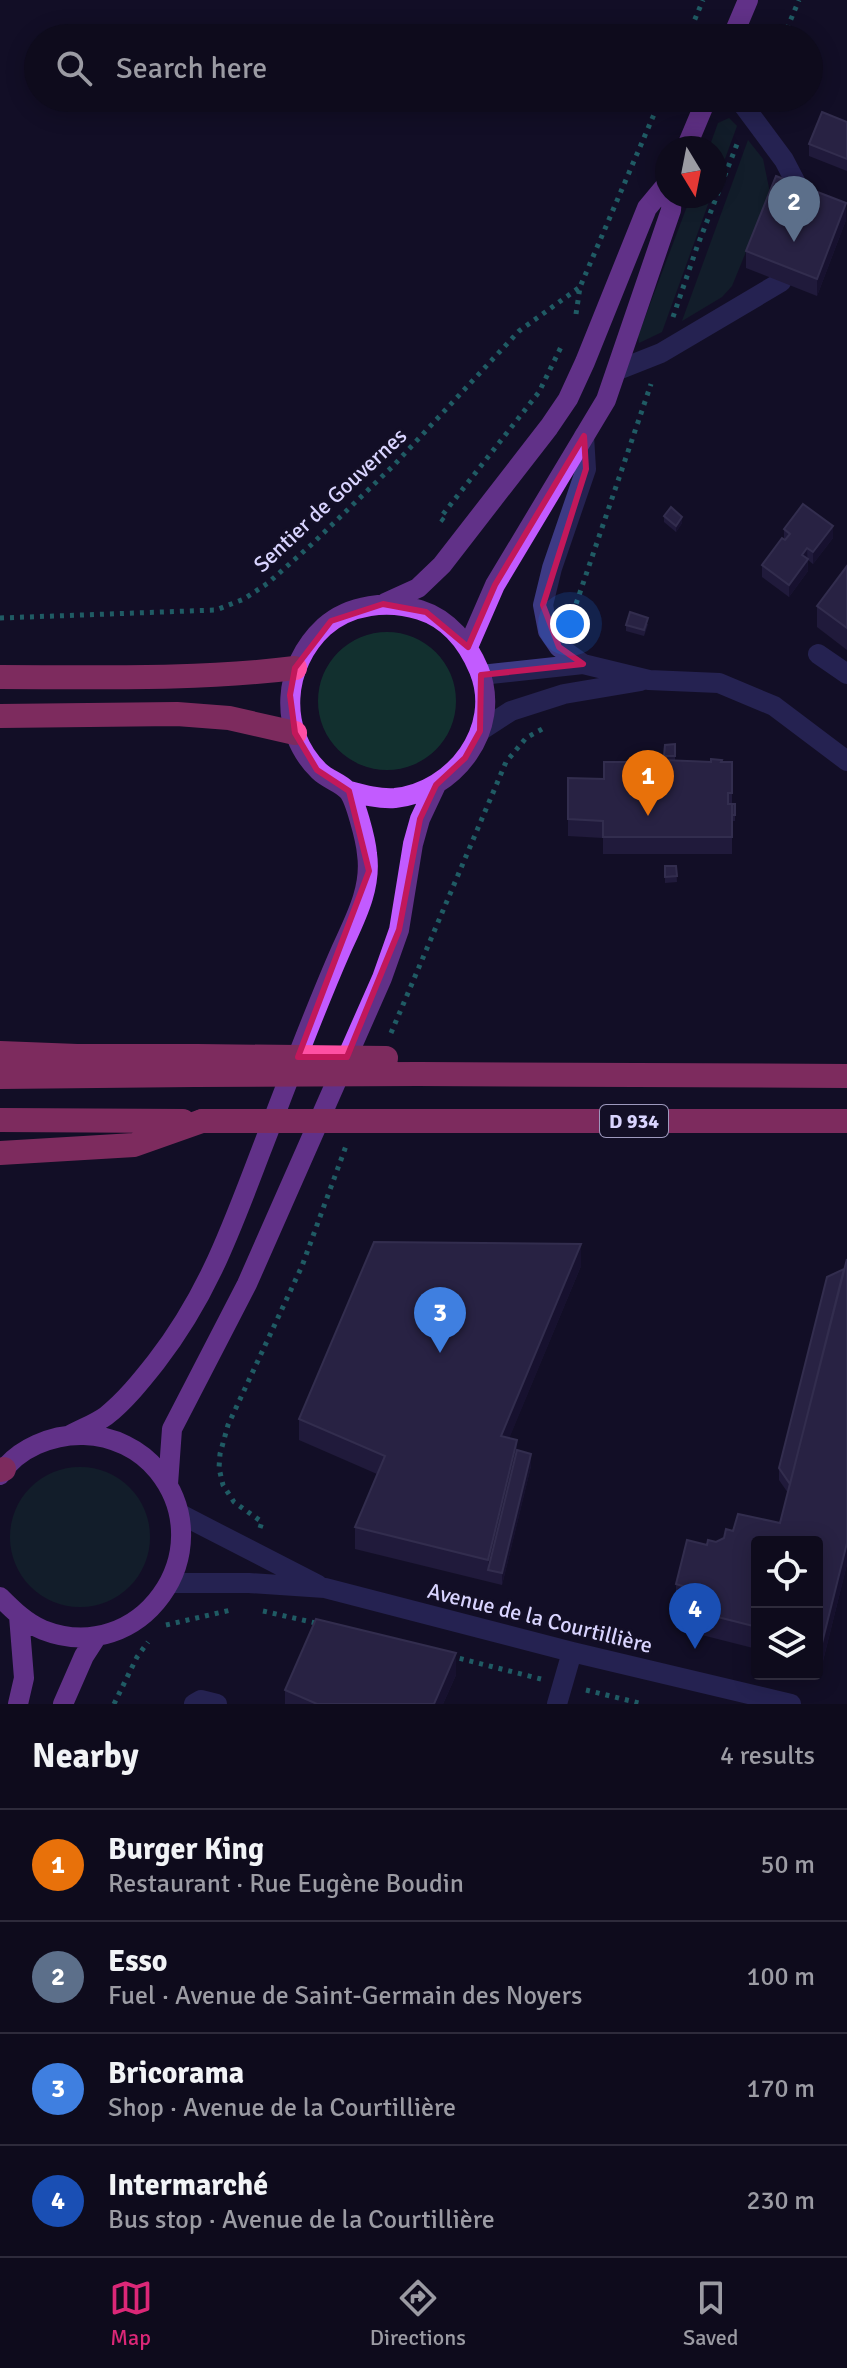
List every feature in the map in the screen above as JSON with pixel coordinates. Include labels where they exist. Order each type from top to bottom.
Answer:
[{"type":"highway","points":[[0,677],[170,678],[295,668]]},
{"type":"highway","points":[[0,716],[177,714],[229,718],[295,733]]},
{"type":"highway","points":[[0,1053],[195,1066]]},
{"type":"highway","name":"D 934","points":[[0,1077],[195,1066],[419,1066],[472,1076],[847,1076]]},
{"type":"highway","name":"D 934","points":[[0,1120],[847,1121]]},
{"type":"highway","points":[[0,1153],[134,1145],[202,1121]]},
{"type":"main road","points":[[738,24],[748,0]]},
{"type":"main road","points":[[691,136],[701,112]]},
{"type":"main road","points":[[383,604],[418,588],[442,565],[568,399],[647,208],[655,198]]},
{"type":"main road","points":[[468,647],[495,585],[606,400],[671,208]]},
{"type":"main road","points":[[383,604],[409,606],[447,624],[468,647],[481,675],[485,697],[480,731],[465,758],[452,773],[418,793],[394,798],[349,791],[317,770],[295,733],[290,714],[290,695],[295,668],[311,639],[331,621],[360,608],[383,604]]},
{"type":"main road","points":[[168,1484],[172,1429],[247,1284],[382,978],[399,930],[413,844],[420,819],[436,785]]},
{"type":"main road","points":[[1,1471],[23,1453],[45,1441],[70,1435],[104,1417],[139,1384],[181,1330],[215,1269],[324,990],[360,907],[369,871],[367,850],[349,791]]},
{"type":"main road","points":[[0,1597],[19,1616],[43,1630],[70,1636],[97,1636],[127,1626],[152,1608],[171,1583],[181,1549],[180,1514],[168,1484],[150,1461],[126,1445],[98,1436],[70,1435]]},
{"type":"main road","points":[[18,1704],[24,1678],[19,1616]]},
{"type":"main road","points":[[63,1704],[84,1656],[97,1636]]},
{"type":"street","points":[[618,370],[661,353],[781,282],[809,206],[784,160],[748,112]]},
{"type":"street","points":[[583,664],[559,647],[548,631],[543,605],[552,568],[586,469],[584,436]]},
{"type":"street","points":[[818,654],[847,674]]},
{"type":"street","points":[[481,675],[583,664],[649,680],[719,683],[774,706],[847,761]]},
{"type":"street","points":[[480,731],[511,711],[564,694],[649,680]]},
{"type":"street","name":"Avenue de la Courtillière","points":[[180,1514],[325,1588]]},
{"type":"street","name":"Avenue de la Courtillière","points":[[171,1583],[249,1583],[325,1588],[572,1652],[791,1704]]},
{"type":"street","points":[[560,1694],[572,1652]]},
{"type":"street","points":[[194,1704],[201,1700],[217,1704]]},
{"type":"path","points":[[693,24],[703,0]]},
{"type":"path","points":[[789,24],[799,0]]},
{"type":"path","points":[[575,320],[580,287],[655,112]]},
{"type":"path","name":"Sentier de Gouvernes","points":[[0,618],[216,610],[244,599],[268,583],[311,545],[394,465],[519,331],[580,287]]},
{"type":"path","points":[[440,518],[539,392],[563,343]]},
{"type":"path","points":[[251,1608],[328,1626]]},
{"type":"path","points":[[160,1630],[168,1624]]},
{"type":"path","points":[[114,1704],[151,1635]]},
{"type":"path","points":[[448,1656],[560,1694],[643,1704]]},
{"type":"highlighted area","points":[[584,436],[586,469],[543,605],[559,647],[583,664],[481,675],[480,731],[465,758],[436,785],[420,819],[399,930],[347,1057],[298,1057],[369,871],[349,791],[317,770],[295,733],[290,695],[295,668],[331,621],[383,604],[426,612],[468,647],[495,585]]},
{"type":"green space","points":[[729,118],[737,126],[727,153],[727,136],[713,136],[718,123]]},
{"type":"green space","points":[[748,140],[763,159],[770,193],[732,286],[722,297],[682,321],[723,208],[727,208],[727,198]]},
{"type":"green space","points":[[686,208],[707,208],[662,332],[639,343],[638,336]]},
{"type":"green space","points":[[387,632],[413,638],[436,652],[450,675],[456,701],[450,727],[436,750],[413,764],[387,770],[361,764],[338,750],[324,727],[318,701],[324,675],[338,652],[361,638]]},
{"type":"green space","points":[[80,1467],[107,1472],[130,1487],[145,1510],[150,1537],[145,1564],[130,1587],[107,1602],[80,1607],[53,1602],[30,1587],[15,1564],[10,1537],[15,1510],[30,1487],[53,1472]]},
{"type":"building","points":[[822,112],[847,122],[847,159],[809,144]]},
{"type":"building","points":[[776,176],[846,203],[817,279],[746,251]]},
{"type":"building","points":[[803,504],[833,526],[813,552],[807,548],[802,555],[808,559],[789,585],[762,565],[782,538],[785,540],[790,534],[784,529]]},
{"type":"building","points":[[671,507],[682,517],[676,526],[664,516]]},
{"type":"building","points":[[847,566],[847,628],[817,606]]},
{"type":"building","points":[[630,612],[648,618],[644,630],[626,625]]},
{"type":"building","points":[[675,744],[675,756],[664,756],[665,745]]},
{"type":"building","points":[[711,759],[732,762],[732,793],[728,793],[728,804],[732,804],[732,837],[603,837],[603,821],[568,819],[568,778],[604,779],[604,762],[711,762]]},
{"type":"building","points":[[665,866],[676,866],[677,876],[665,877]]},
{"type":"building","points":[[374,1242],[581,1244],[501,1436],[517,1440],[488,1560],[355,1527],[385,1456],[299,1419]]},
{"type":"building","points":[[847,1259],[847,1543],[823,1639],[823,1536],[751,1536],[751,1625],[690,1610],[696,1590],[676,1584],[687,1540],[707,1545],[708,1540],[716,1542],[724,1538],[726,1529],[733,1531],[738,1514],[780,1523]]},
{"type":"building","points":[[844,1269],[790,1484],[779,1468],[827,1277]]},
{"type":"building","points":[[517,1450],[531,1454],[502,1573],[488,1570]]},
{"type":"building","points":[[316,1619],[456,1653],[434,1704],[317,1704],[285,1690]]},
{"type":"place","name":"Esso","points":[[794,242]]},
{"type":"place","name":"Burger King","points":[[648,816]]},
{"type":"place","name":"Bricorama","points":[[440,1353]]},
{"type":"place","name":"Intermarché","points":[[695,1649]]}]
